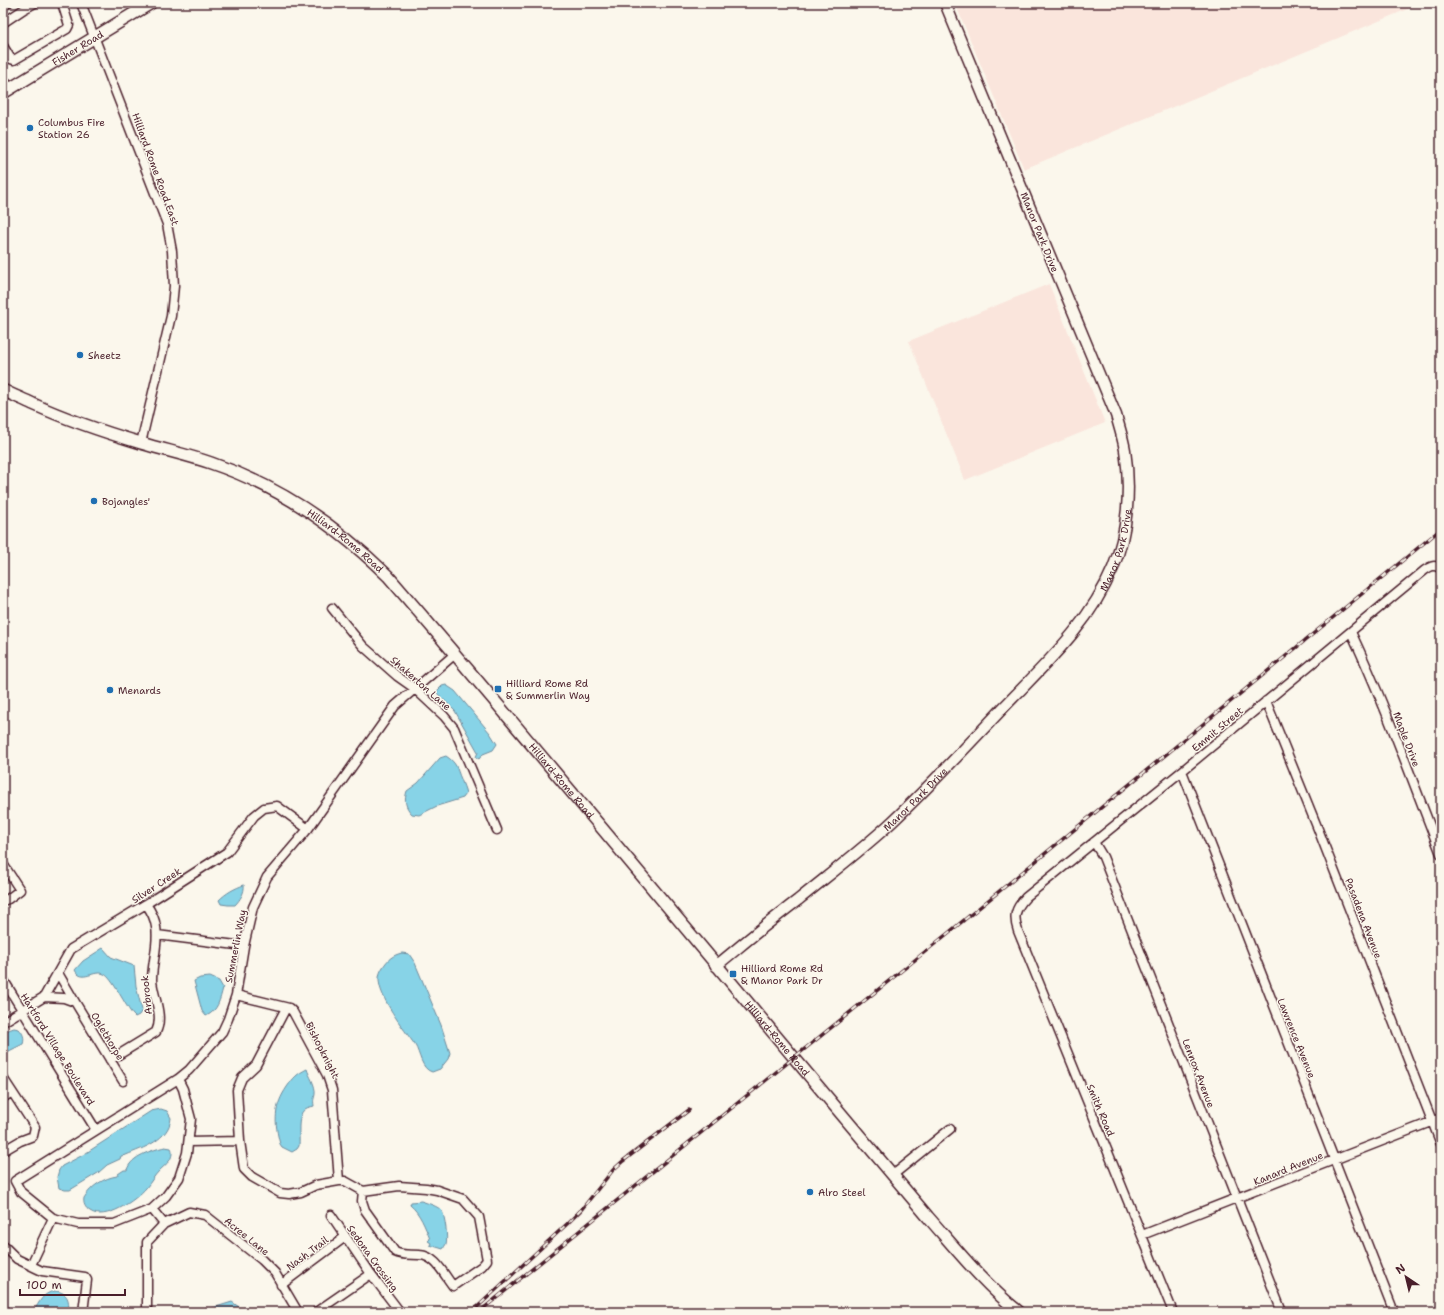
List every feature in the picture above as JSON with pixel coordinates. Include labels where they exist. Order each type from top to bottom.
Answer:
[{"type":"main road","name":"Fisher Road","points":[[6,91],[94,39],[151,3]]},
{"type":"main road","name":"Hilliard-Rome Road","points":[[3,390],[61,417],[222,467],[266,486],[310,512],[368,557],[388,576],[541,755],[716,966],[893,1175],[994,1291],[1019,1312]]},
{"type":"street","points":[[3,6],[8,3]]},
{"type":"street","points":[[3,23],[22,6],[35,3]]},
{"type":"street","points":[[3,46],[11,59],[14,60],[68,29],[68,20],[62,3]]},
{"type":"street","name":"Hilliard Rome Road East","points":[[81,3],[167,224],[172,251],[174,286],[171,316],[141,443]]},
{"type":"street","name":"Manor Park Drive","points":[[716,966],[827,877],[892,821],[1056,654],[1087,616],[1107,581],[1119,548],[1124,527],[1127,504],[1127,474],[1125,449],[1116,415],[945,3]]},
{"type":"street","points":[[3,78],[6,91]]},
{"type":"street","name":"Emmit Street","points":[[1015,914],[1019,905],[1026,897],[1182,771],[1425,570],[1433,566],[1439,567]]},
{"type":"street","name":"Shakerton Lane","points":[[332,608],[363,646],[397,676],[414,688],[444,716],[454,728],[497,830]]},
{"type":"street","name":"Maple Drive","points":[[1351,632],[1378,695],[1441,854]]},
{"type":"street","name":"Summerlin Way","points":[[53,1218],[21,1192],[15,1181],[178,1079],[189,1070],[222,1032],[236,994],[244,946],[253,907],[268,877],[308,829],[396,706],[414,688],[455,654]]},
{"type":"street","name":"Pasadena Avenue","points":[[1266,701],[1318,828],[1441,1144]]},
{"type":"street","name":"Lawrence Avenue","points":[[1182,771],[1394,1312]]},
{"type":"street","name":"Silver Creek","points":[[3,1022],[44,997],[71,949],[146,904],[227,852],[254,816],[264,808],[277,806],[308,829]]},
{"type":"street","name":"Lennox Avenue","points":[[1094,842],[1103,857],[1282,1312]]},
{"type":"street","points":[[3,864],[20,890],[8,899],[3,900]]},
{"type":"street","name":"Arbrook","points":[[110,1060],[156,1032],[159,1025],[152,980],[157,935],[153,914],[146,904]]},
{"type":"street","name":"Smith Road","points":[[1015,914],[1015,922],[1018,931],[1173,1312]]},
{"type":"street","points":[[157,935],[244,946]]},
{"type":"street","name":"Oglethorpe","points":[[58,973],[123,1081]]},
{"type":"street","name":"Hartford Village Boulevard","points":[[3,980],[96,1130]]},
{"type":"street","points":[[236,994],[286,1008],[256,1065],[242,1078],[237,1090],[240,1142],[244,1169],[252,1177],[280,1194],[301,1192],[316,1186],[344,1181],[364,1192],[399,1186],[437,1190],[463,1199],[479,1217],[487,1260],[482,1266],[453,1286],[436,1263],[430,1258],[422,1255],[401,1254],[395,1252],[366,1210],[362,1201],[364,1192]]},
{"type":"street","points":[[44,997],[64,998],[75,1002]]},
{"type":"street","name":"Bishopknight","points":[[286,1008],[293,1012],[327,1075],[332,1090],[339,1181]]},
{"type":"street","points":[[3,1078],[35,1127],[33,1136],[20,1141],[3,1151]]},
{"type":"street","points":[[31,1265],[53,1218],[78,1224],[114,1224],[152,1209],[166,1196],[179,1178],[189,1142],[191,1119],[183,1089],[178,1079]]},
{"type":"street","points":[[3,1098],[12,1092]]},
{"type":"street","name":"Kanard Avenue","points":[[1142,1235],[1441,1118]]},
{"type":"street","points":[[893,1175],[950,1129]]},
{"type":"street","points":[[189,1142],[240,1142]]},
{"type":"street","points":[[147,1312],[147,1242],[164,1224],[152,1209]]},
{"type":"street","name":"Acree Lane","points":[[164,1224],[189,1212],[205,1215],[262,1260],[275,1273],[298,1312]]},
{"type":"street","name":"Sedona Crossing","points":[[330,1215],[396,1310]]},
{"type":"street","name":"Nash Trail","points":[[281,1284],[345,1237]]},
{"type":"street","points":[[3,1245],[17,1259],[42,1271],[74,1274],[87,1278],[83,1312]]},
{"type":"street","points":[[316,1312],[371,1274]]},
{"type":"shaded area","points":[[955,3],[1422,3],[1024,169]]},
{"type":"shaded area","points":[[1049,284],[1105,423],[965,480],[909,341]]},
{"type":"water","points":[[446,685],[455,691],[490,733],[497,744],[493,750],[483,754],[479,759],[476,757],[478,752],[455,711],[436,692],[442,686]]},
{"type":"water","points":[[446,756],[453,761],[456,766],[466,794],[463,798],[437,806],[419,815],[412,814],[406,803],[407,791],[418,783],[440,758]]},
{"type":"water","points":[[244,885],[242,896],[235,905],[221,904],[219,900],[222,897]]},
{"type":"water","points":[[103,948],[111,957],[134,966],[136,986],[142,1010],[139,1015],[135,1017],[107,976],[96,973],[81,976],[75,970],[83,961]]},
{"type":"water","points":[[402,953],[409,954],[415,963],[441,1025],[450,1053],[448,1059],[440,1069],[432,1072],[425,1068],[415,1045],[392,1013],[380,986],[379,975],[385,964],[393,956]]},
{"type":"water","points":[[210,977],[219,981],[223,988],[216,1008],[206,1016],[202,1011],[194,981],[200,978]]},
{"type":"water","points":[[14,1028],[19,1029],[22,1032],[24,1042],[23,1044],[3,1054],[3,1032]]},
{"type":"water","points":[[307,1069],[314,1087],[314,1106],[306,1108],[300,1116],[299,1146],[292,1152],[282,1147],[280,1144],[276,1121],[277,1108],[289,1084],[298,1074]]},
{"type":"water","points":[[161,1109],[167,1111],[171,1118],[166,1132],[160,1138],[147,1146],[121,1156],[120,1159],[107,1165],[98,1173],[70,1190],[59,1188],[57,1177],[62,1166],[83,1155],[151,1111]]},
{"type":"water","points":[[165,1147],[172,1149],[170,1160],[157,1173],[146,1188],[135,1198],[112,1212],[96,1214],[88,1210],[84,1204],[84,1198],[94,1186],[117,1176],[124,1170],[127,1170],[129,1165],[137,1157]]},
{"type":"water","points":[[421,1201],[435,1206],[442,1211],[447,1237],[446,1244],[443,1249],[430,1245],[431,1243],[428,1241],[430,1239],[422,1220],[414,1208],[410,1205],[411,1202]]},
{"type":"water","points":[[55,1291],[63,1293],[67,1298],[69,1304],[68,1312],[33,1312],[44,1296]]},
{"type":"water","points":[[232,1302],[246,1312],[200,1312]]},
{"type":"railway","points":[[479,1312],[947,934],[1441,529]]},
{"type":"railway","points":[[472,1312],[581,1210],[613,1170],[689,1110]]},
{"type":"place","name":"Columbus Fire Station 26","points":[[30,128]]},
{"type":"place","name":"Sheetz","points":[[80,355]]},
{"type":"place","name":"Bojangles'","points":[[94,501]]},
{"type":"place","name":"Hilliard Rome Rd & Summerlin Way","points":[[498,689]]},
{"type":"place","name":"Menards","points":[[110,690]]},
{"type":"place","name":"Hilliard Rome Rd & Manor Park Dr","points":[[733,974]]},
{"type":"place","name":"Alro Steel","points":[[810,1192]]}]
